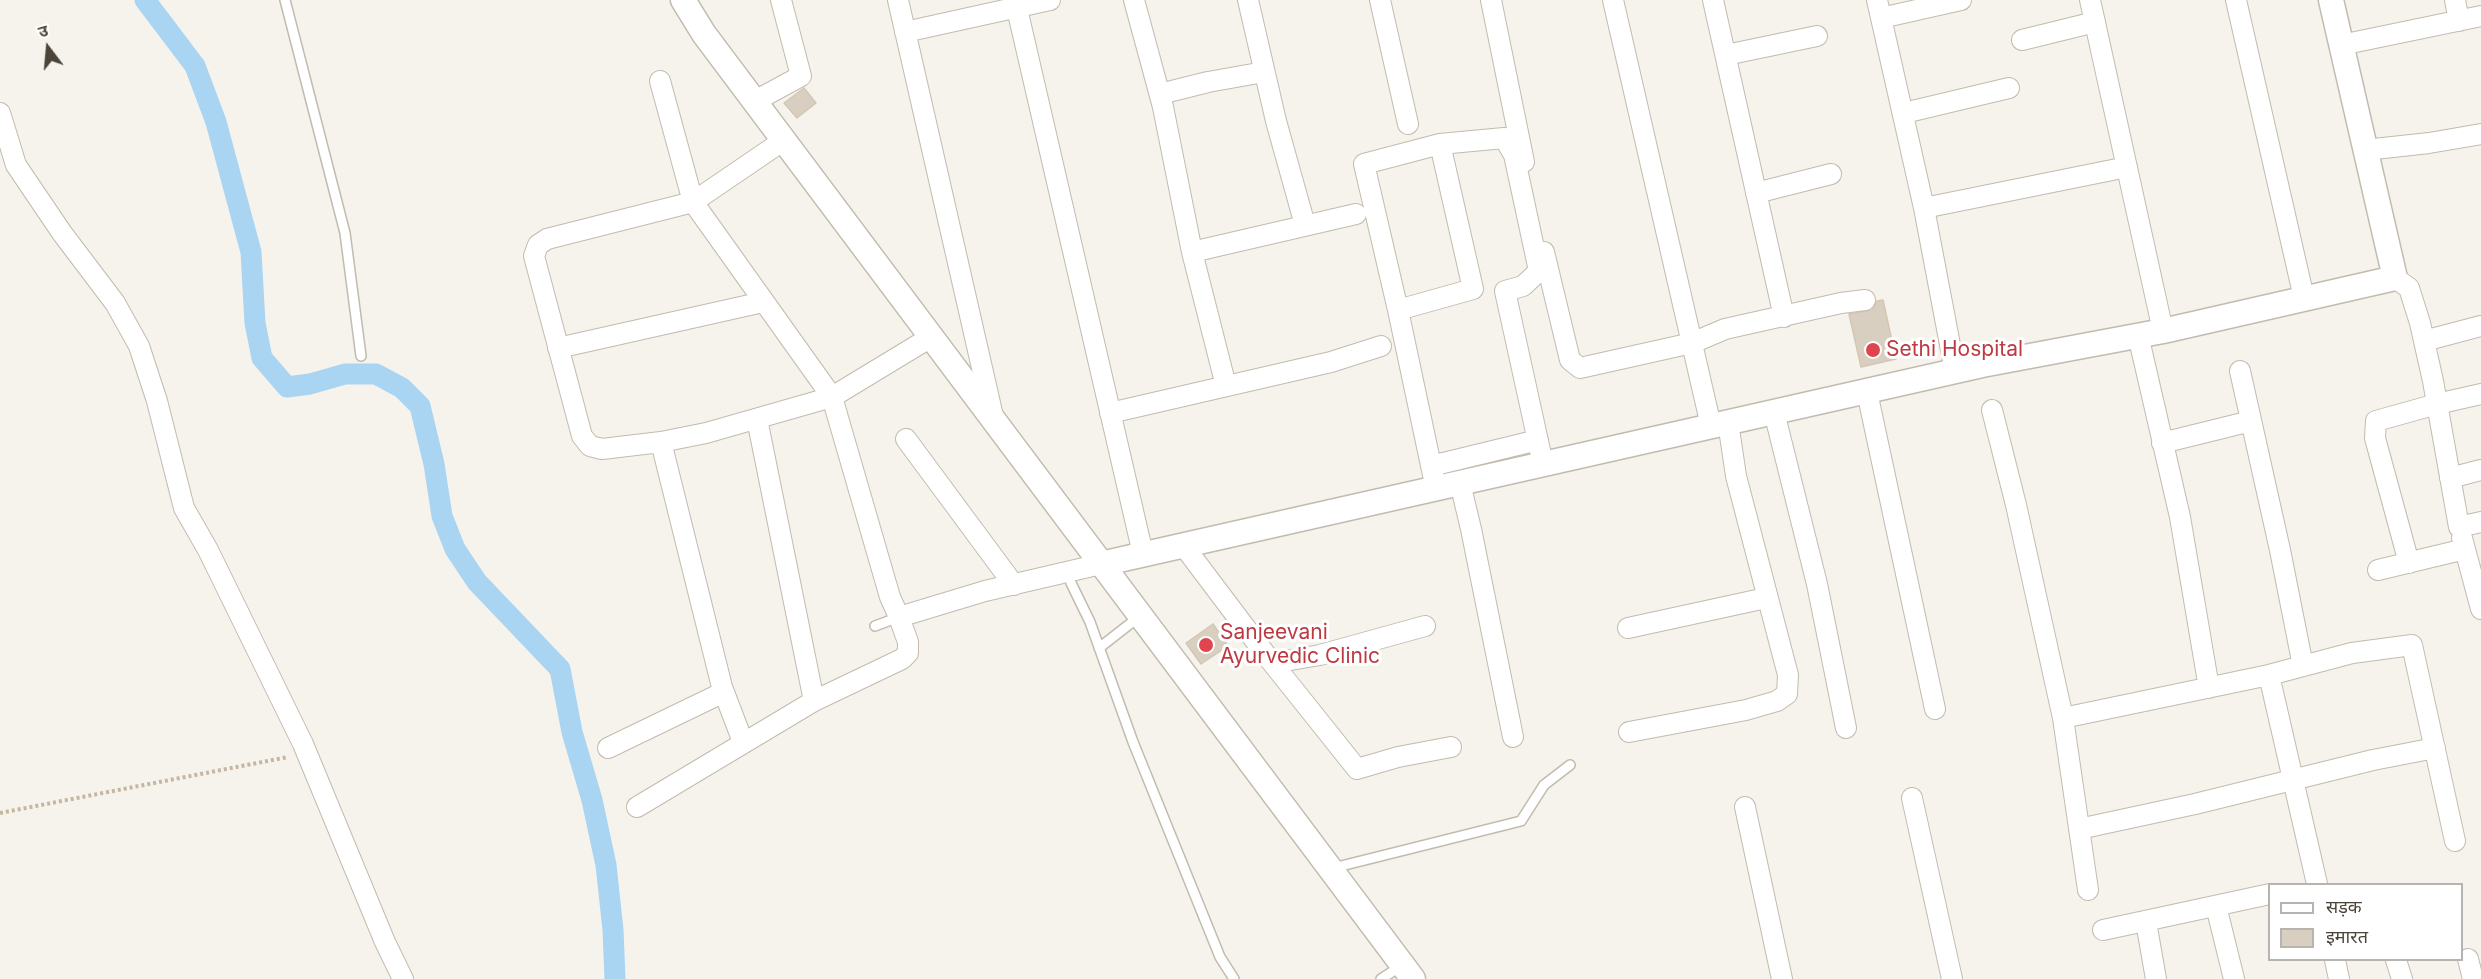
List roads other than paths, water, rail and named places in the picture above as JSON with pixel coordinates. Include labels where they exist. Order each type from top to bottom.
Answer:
[{"type":"street","points":[[683,0],[704,34],[1408,972]]},
{"type":"street","points":[[755,101],[801,76],[781,0]]},
{"type":"street","points":[[898,0],[994,421]]},
{"type":"street","points":[[905,32],[1016,4],[1050,0]]},
{"type":"street","points":[[1134,0],[1160,94],[1192,252],[1226,386]]},
{"type":"street","points":[[1248,0],[1264,72],[1305,225]]},
{"type":"street","points":[[1380,0],[1408,124]]},
{"type":"street","points":[[1491,0],[1533,211],[1570,360],[1580,368],[1692,343],[1725,329],[1841,303],[1865,300]]},
{"type":"street","points":[[1613,0],[1692,343],[1736,476],[1788,675],[1787,694],[1778,701],[1746,710],[1629,732]]},
{"type":"street","points":[[1713,0],[1784,317]]},
{"type":"street","points":[[1955,371],[1924,208],[1879,9],[1961,0]]},
{"type":"street","points":[[2090,0],[2163,331]]},
{"type":"street","points":[[2236,0],[2304,298]]},
{"type":"street","points":[[2331,0],[2395,278],[2409,288],[2424,341],[2459,527],[2481,609]]},
{"type":"street","points":[[2455,0],[2459,21]]},
{"type":"street","points":[[1016,4],[1143,554]]},
{"type":"street","points":[[2341,45],[2481,16]]},
{"type":"street","points":[[2022,40],[2095,22]]},
{"type":"street","points":[[1726,55],[1817,36]]},
{"type":"street","points":[[1160,94],[1208,82],[1264,72]]},
{"type":"street","points":[[637,807],[814,701],[902,659],[908,652],[908,642],[890,597],[832,398],[693,202],[660,81]]},
{"type":"street","points":[[1904,113],[2009,88]]},
{"type":"street","points":[[0,113],[16,165],[62,234],[115,303],[139,346],[157,401],[184,508],[208,550],[306,753],[385,942],[403,979]]},
{"type":"street","points":[[2365,150],[2429,143],[2481,134]]},
{"type":"street","points":[[1398,310],[1473,289],[1505,291],[1522,286],[1539,272],[1514,155],[1504,138],[1440,144],[1364,164],[1432,472]]},
{"type":"street","points":[[784,140],[693,202],[548,239],[538,245],[534,256],[582,436],[590,446],[602,449],[661,442],[758,419],[832,398],[931,337]]},
{"type":"street","points":[[1440,144],[1473,289]]},
{"type":"street","points":[[1924,208],[2127,167]]},
{"type":"street","points":[[1756,193],[1831,174]]},
{"type":"street","points":[[1192,252],[1356,214]]},
{"type":"street","points":[[1432,472],[1460,483],[1955,371],[2163,331],[2395,278]]},
{"type":"street","points":[[1505,291],[1543,464]]},
{"type":"street","points":[[558,348],[763,302]]},
{"type":"street","points":[[2424,341],[2481,326]]},
{"type":"street","points":[[2138,335],[2180,517],[2209,688]]},
{"type":"street","points":[[1110,413],[1331,362],[1382,346]]},
{"type":"street","points":[[2240,371],[2303,666]]},
{"type":"street","points":[[1867,392],[1935,709]]},
{"type":"street","points":[[2409,563],[2374,427],[2376,421],[2481,394]]},
{"type":"street","points":[[1992,410],[2016,505],[2063,718],[2088,890]]},
{"type":"street","points":[[1774,412],[1816,584],[1846,728]]},
{"type":"street","points":[[758,419],[814,701]]},
{"type":"street","points":[[2162,443],[2251,421]]},
{"type":"street","points":[[899,617],[1014,585],[1183,545],[1432,472],[1537,438]]},
{"type":"street","points":[[906,439],[1014,585]]},
{"type":"street","points":[[661,442],[724,692],[743,742]]},
{"type":"street","points":[[2450,478],[2481,470]]},
{"type":"street","points":[[1460,483],[1472,529],[1513,737]]},
{"type":"street","points":[[2459,527],[2481,522]]},
{"type":"street","points":[[1183,545],[1357,769],[1398,757],[1451,747]]},
{"type":"street","points":[[2378,570],[2465,549]]},
{"type":"street","points":[[1628,628],[1767,598]]},
{"type":"street","points":[[1273,663],[1320,655],[1425,626]]},
{"type":"street","points":[[2063,718],[2269,675],[2352,653],[2412,645],[2455,841]]},
{"type":"street","points":[[2269,675],[2316,883]]},
{"type":"street","points":[[608,748],[724,692]]},
{"type":"street","points":[[2079,829],[2195,804],[2373,760],[2435,748]]},
{"type":"street","points":[[1912,798],[1952,979]]},
{"type":"street","points":[[1745,807],[1782,979]]},
{"type":"street","points":[[2103,930],[2268,894]]},
{"type":"street","points":[[2216,906],[2234,979]]},
{"type":"street","points":[[2146,922],[2156,979]]},
{"type":"street","points":[[2468,959],[2473,979]]},
{"type":"street","points":[[2335,961],[2339,979]]},
{"type":"street","points":[[2396,961],[2402,979]]},
{"type":"lane","points":[[285,0],[345,233],[361,356]]},
{"type":"lane","points":[[1071,583],[1100,648],[1133,742],[1220,957],[1233,979]]},
{"type":"lane","points":[[1100,648],[1140,616]]},
{"type":"lane","points":[[875,626],[899,617]]},
{"type":"lane","points":[[1330,869],[1358,860],[1521,821],[1544,785],[1570,765]]},
{"type":"lane","points":[[1381,979],[1408,972]]},
{"type":"waterway","points":[[145,0],[195,66],[216,122],[251,252],[255,323],[262,358],[287,387],[310,384],[345,374],[376,374],[402,388],[420,406],[434,464],[442,516],[455,549],[477,582],[560,669],[572,732],[592,800],[606,865],[613,930],[615,979]]},
{"type":"place","name":"Sethi Hospital","points":[[1873,350]]},
{"type":"place","name":"Sanjeevani Ayurvedic Clinic","points":[[1206,645]]}]
